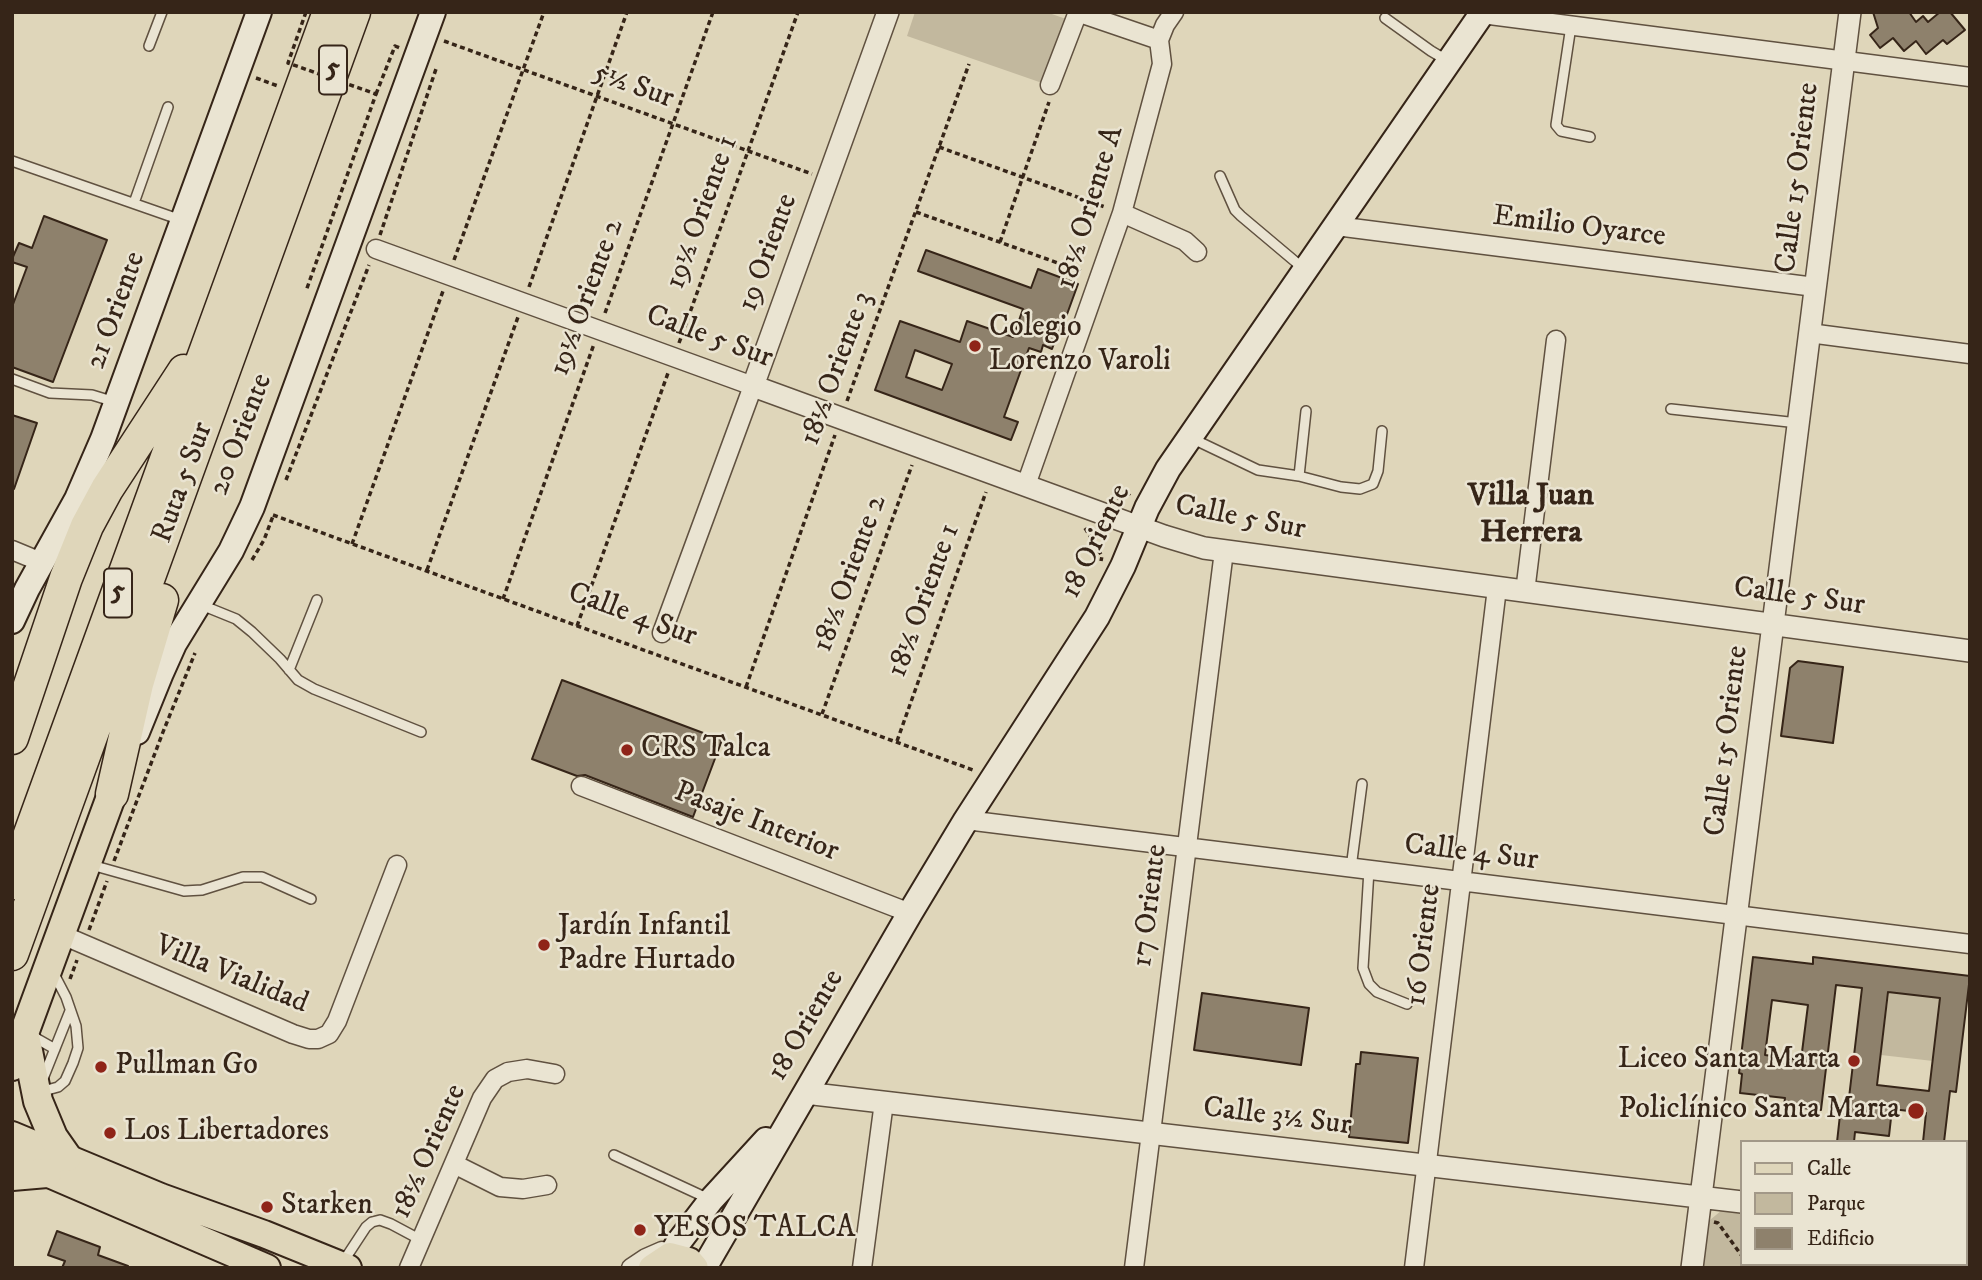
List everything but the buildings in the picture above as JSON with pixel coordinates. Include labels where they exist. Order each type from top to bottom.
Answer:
[{"type":"highway","name":"Ruta 5 Sur","points":[[12,883],[329,12]]},
{"type":"highway","name":"Ruta 5 Sur","points":[[12,954],[355,12]]},
{"type":"highway","points":[[12,738],[66,578],[87,526],[107,489],[172,391],[223,303]]},
{"type":"highway","points":[[111,794],[137,684],[181,536],[200,440]]},
{"type":"highway","name":"20 Oriente","points":[[12,1066],[111,794]]},
{"type":"highway","points":[[12,1176],[57,1165],[53,1137],[44,1119],[24,1032]]},
{"type":"main road","name":"21 Oriente","points":[[12,621],[81,490],[103,439],[259,12]]},
{"type":"main road","name":"18 Oriente","points":[[704,1268],[966,820],[1111,593],[1139,526],[1168,469],[1483,13]]},
{"type":"main road","name":"20 Oriente","points":[[111,794],[161,673],[197,604],[230,551],[251,507],[429,23]]},
{"type":"main road","name":"18 Oriente","points":[[666,1259],[711,1200],[792,1116]]},
{"type":"main road","points":[[12,1135],[57,1165],[205,1242],[267,1268]]},
{"type":"main road","points":[[12,1158],[57,1165],[161,1198],[264,1234],[344,1266]]},
{"type":"main road","points":[[666,1259],[689,1261],[695,1268]]},
{"type":"street","name":"19 Oriente","points":[[662,633],[888,12]]},
{"type":"street","points":[[1050,85],[1078,12],[1159,40],[1174,12]]},
{"type":"street","name":"Calle 15 Oriente","points":[[1692,1268],[1850,12]]},
{"type":"street","points":[[1483,13],[1970,77]]},
{"type":"street","name":"18½ Oriente A","points":[[1026,485],[1122,213],[1162,64],[1159,40]]},
{"type":"street","points":[[1122,213],[1185,241],[1197,252]]},
{"type":"street","name":"Emilio Oyarce","points":[[1336,226],[1815,287]]},
{"type":"street","name":"Calle 5 Sur","points":[[376,249],[1185,542],[1224,551],[1970,651]]},
{"type":"street","points":[[1809,334],[1970,354]]},
{"type":"street","points":[[1525,592],[1556,340]]},
{"type":"street","points":[[12,550],[41,562]]},
{"type":"street","name":"17 Oriente","points":[[1134,1268],[1224,551]]},
{"type":"street","name":"16 Oriente","points":[[1413,1268],[1497,588]]},
{"type":"street","name":"Pasaje Interior","points":[[581,786],[910,913]]},
{"type":"street","name":"Calle 4 Sur","points":[[966,820],[1970,944]]},
{"type":"street","name":"Villa Vialidad","points":[[60,934],[293,1034],[318,1039],[329,1034],[337,1021],[397,864]]},
{"type":"street","name":"18½ Oriente","points":[[409,1268],[482,1098],[495,1079],[508,1072],[527,1069],[555,1074]]},
{"type":"street","name":"Calle 3½ Sur","points":[[805,1093],[1741,1202]]},
{"type":"street","points":[[862,1268],[884,1102]]},
{"type":"street","points":[[454,1164],[500,1187],[523,1189],[547,1185]]},
{"type":"street","points":[[631,1268],[646,1258],[666,1259]]},
{"type":"lane","points":[[149,46],[162,12]]},
{"type":"lane","points":[[1384,18],[1450,62]]},
{"type":"lane","points":[[1571,26],[1556,125],[1561,131],[1590,137]]},
{"type":"lane","points":[[134,203],[168,107]]},
{"type":"lane","points":[[12,161],[183,220]]},
{"type":"lane","points":[[1220,176],[1241,216],[1306,270]]},
{"type":"lane","points":[[12,379],[50,393],[92,396],[116,403]]},
{"type":"lane","points":[[1671,409],[1798,423]]},
{"type":"lane","points":[[1299,476],[1306,411]]},
{"type":"lane","points":[[1191,437],[1258,470],[1360,489],[1373,484],[1378,471],[1382,431]]},
{"type":"lane","points":[[289,670],[317,600]]},
{"type":"lane","points":[[197,604],[236,620],[252,632],[298,680],[421,732]]},
{"type":"lane","points":[[1351,868],[1362,784]]},
{"type":"lane","points":[[86,863],[184,891],[202,890],[243,877],[262,877],[311,899]]},
{"type":"lane","points":[[1370,870],[1363,968],[1369,984],[1377,992],[1407,1004]]},
{"type":"lane","points":[[38,1092],[58,1087],[65,1081],[78,1048],[79,1037],[66,997],[50,964]]},
{"type":"lane","points":[[38,1092],[70,1011]]},
{"type":"lane","points":[[24,1032],[55,1049]]},
{"type":"lane","points":[[614,1155],[711,1200]]},
{"type":"lane","points":[[344,1266],[366,1227],[372,1222],[380,1220],[391,1223],[421,1240]]},
{"type":"path","points":[[306,12],[288,63],[376,94]]},
{"type":"path","name":"19½ Oriente 2","points":[[503,598],[713,12]]},
{"type":"path","name":"19½ Oriente 1","points":[[577,625],[798,12]]},
{"type":"path","name":"5½ Sur","points":[[429,23],[673,124],[827,179]]},
{"type":"path","points":[[306,291],[389,62]]},
{"type":"path","name":"18½ Oriente 3","points":[[746,687],[833,445],[839,418],[849,397],[969,64]]},
{"type":"path","points":[[237,72],[281,87]]},
{"type":"path","points":[[1000,242],[1048,105],[1050,85]]},
{"type":"path","points":[[939,147],[1122,213]]},
{"type":"path","points":[[916,212],[1100,278]]},
{"type":"path","name":"18½ Oriente 2","points":[[822,715],[919,446]]},
{"type":"path","name":"18½ Oriente 1","points":[[897,742],[993,473]]},
{"type":"path","name":"Calle 4 Sur","points":[[251,507],[994,777]]},
{"type":"path","points":[[1698,1220],[1718,1223],[1741,1255]]},
{"type":"green space","points":[[915,12],[1046,12],[1069,20],[1045,84],[907,36]]},
{"type":"green space","points":[[1889,992],[1940,998],[1933,1061],[1881,1055]]},
{"type":"green space","points":[[1722,1210],[1741,1212],[1741,1266],[1954,1268],[1702,1268],[1710,1220]]},
{"type":"place","name":"Colegio Lorenzo Varoli","points":[[975,346]]},
{"type":"place","name":"CRS Talca","points":[[627,750]]},
{"type":"place","name":"Jardín Infantil Padre Hurtado","points":[[544,945]]},
{"type":"place","name":"Liceo Santa Marta","points":[[1854,1061]]},
{"type":"place","name":"Pullman Go","points":[[101,1067]]},
{"type":"place","name":"Policlínico Santa Marta","points":[[1916,1111]]},
{"type":"place","name":"Los Libertadores","points":[[110,1133]]},
{"type":"place","name":"Starken","points":[[267,1207]]},
{"type":"place","name":"YESOS TALCA","points":[[640,1230]]},
{"type":"district","name":"Villa Juan Herrera","points":[[1531,516]]}]
